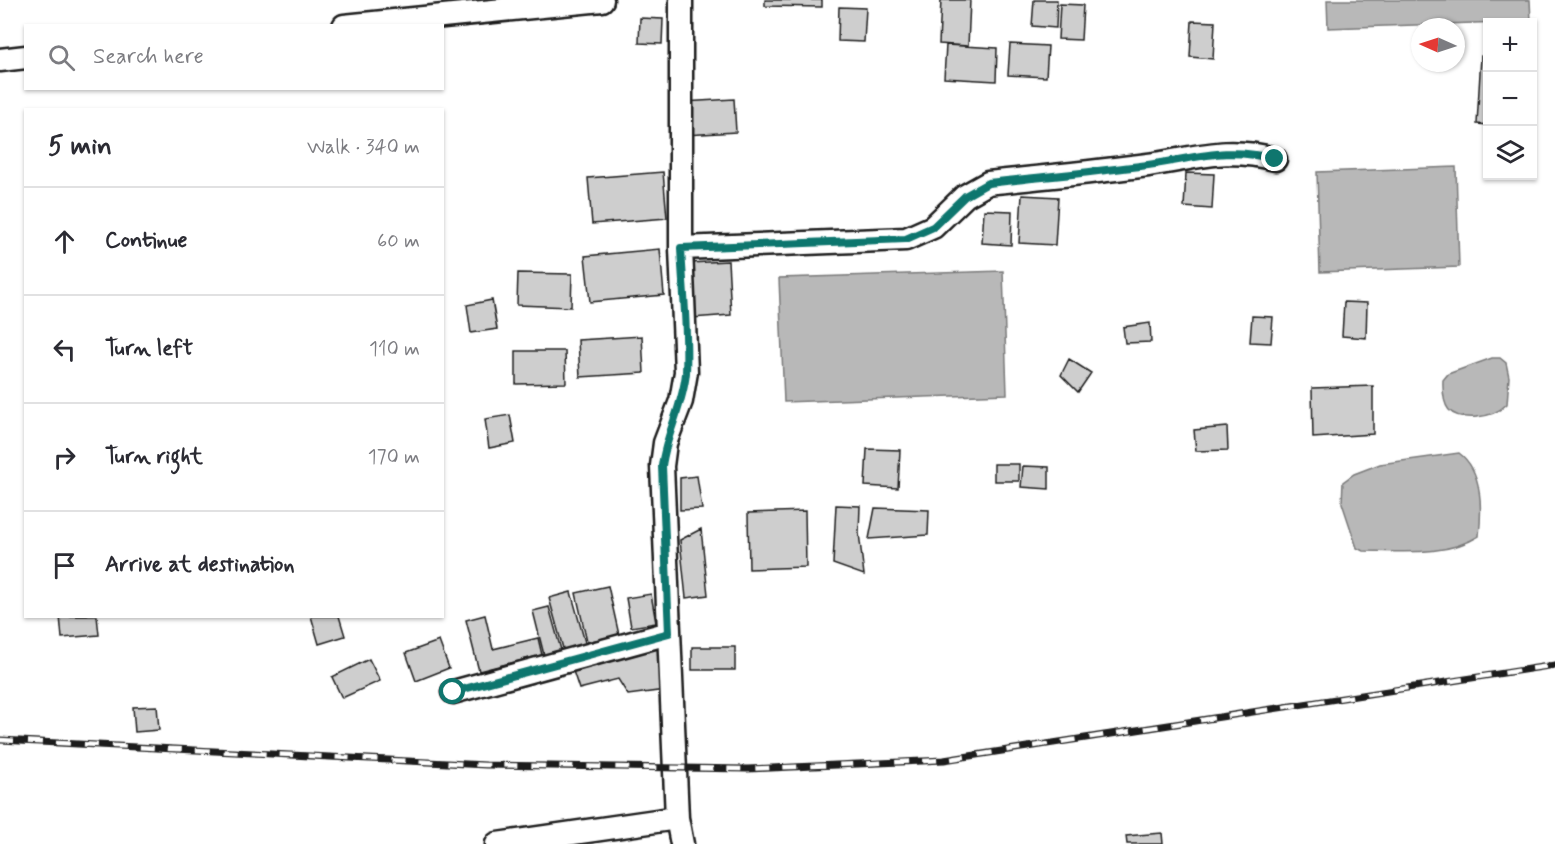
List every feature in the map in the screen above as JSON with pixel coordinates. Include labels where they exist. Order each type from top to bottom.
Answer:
[{"type":"street","points":[[364,24],[602,0]]},
{"type":"street","points":[[681,0],[681,248],[686,372],[681,401],[665,443],[662,466],[677,818],[682,844]]},
{"type":"street","points":[[0,60],[24,57]]},
{"type":"street","points":[[681,248],[906,239],[933,227],[965,196],[988,183],[1149,165],[1221,152],[1247,152],[1275,159]]},
{"type":"street","points":[[453,692],[669,633]]},
{"type":"street","points":[[497,844],[677,818]]},
{"type":"shaded area","points":[[1327,0],[1530,0],[1531,18],[1483,18],[1483,23],[1465,23],[1465,18],[1411,18],[1411,25],[1328,28]]},
{"type":"shaded area","points":[[1456,167],[1459,267],[1320,272],[1317,172]]},
{"type":"shaded area","points":[[1003,271],[1007,394],[784,402],[779,278]]},
{"type":"shaded area","points":[[1492,358],[1500,358],[1506,363],[1509,377],[1507,404],[1497,412],[1485,416],[1467,417],[1453,414],[1446,405],[1443,380],[1448,374]]},
{"type":"shaded area","points":[[1459,453],[1473,470],[1477,480],[1481,514],[1479,536],[1466,543],[1438,550],[1363,551],[1357,548],[1342,503],[1343,482],[1354,474],[1380,464]]},
{"type":"building","points":[[765,0],[822,0],[822,7],[765,6]]},
{"type":"building","points":[[941,0],[970,0],[968,46],[939,44]]},
{"type":"building","points":[[1034,0],[1057,0],[1056,28],[1032,26]]},
{"type":"building","points":[[1060,4],[1083,5],[1081,40],[1058,39]]},
{"type":"building","points":[[839,7],[866,8],[864,42],[838,41]]},
{"type":"building","points":[[640,18],[663,19],[662,44],[639,43]]},
{"type":"building","points":[[1192,21],[1215,22],[1213,59],[1190,57]]},
{"type":"building","points":[[1010,44],[1048,46],[1046,77],[1008,75]]},
{"type":"building","points":[[946,45],[997,48],[996,81],[944,78]]},
{"type":"building","points":[[1481,56],[1483,56],[1483,125],[1477,124]]},
{"type":"building","points":[[734,99],[736,132],[685,135],[683,102]]},
{"type":"building","points":[[663,172],[667,218],[592,224],[588,178]]},
{"type":"building","points":[[1186,173],[1214,174],[1212,209],[1184,207]]},
{"type":"building","points":[[1022,195],[1058,197],[1055,245],[1019,243]]},
{"type":"building","points":[[984,210],[1012,211],[1011,245],[982,243]]},
{"type":"building","points":[[660,249],[664,295],[590,302],[585,256]]},
{"type":"building","points":[[728,261],[731,315],[692,318],[689,263]]},
{"type":"building","points":[[518,273],[572,274],[571,307],[517,305]]},
{"type":"building","points":[[492,300],[497,329],[471,333],[467,305]]},
{"type":"building","points":[[1344,302],[1367,303],[1366,338],[1342,336]]},
{"type":"building","points":[[1252,316],[1273,317],[1271,343],[1250,342]]},
{"type":"building","points":[[1150,323],[1151,342],[1125,343],[1123,327]]},
{"type":"building","points":[[642,336],[644,373],[580,377],[578,340]]},
{"type":"building","points":[[516,351],[565,351],[566,383],[516,384]]},
{"type":"building","points":[[1069,359],[1091,373],[1078,392],[1061,375]]},
{"type":"building","points":[[1373,386],[1373,434],[1313,438],[1312,388]]},
{"type":"building","points":[[510,415],[515,443],[489,448],[485,419]]},
{"type":"building","points":[[1227,427],[1228,450],[1196,451],[1194,430]]},
{"type":"building","points":[[867,449],[900,450],[898,488],[865,486]]},
{"type":"building","points":[[994,464],[1019,464],[1019,481],[994,481]]},
{"type":"building","points":[[1023,466],[1049,467],[1049,489],[1021,487]]},
{"type":"building","points":[[697,476],[702,509],[680,510],[680,478]]},
{"type":"building","points":[[836,505],[860,506],[859,533],[864,575],[833,564]]},
{"type":"building","points":[[875,508],[929,510],[928,535],[869,539]]},
{"type":"building","points":[[805,511],[806,567],[749,569],[748,513]]},
{"type":"building","points":[[701,529],[708,595],[686,598],[680,540]]},
{"type":"building","points":[[608,586],[619,635],[587,642],[576,593]]},
{"type":"building","points":[[571,592],[586,646],[564,652],[549,598]]},
{"type":"building","points":[[651,594],[656,623],[631,627],[626,598]]},
{"type":"building","points":[[549,607],[561,650],[544,655],[533,611]]},
{"type":"building","points":[[485,615],[493,649],[538,638],[542,655],[479,671],[466,620]]},
{"type":"building","points":[[60,618],[97,618],[99,635],[62,638]]},
{"type":"building","points":[[312,618],[340,618],[345,636],[319,644]]},
{"type":"building","points":[[439,641],[449,668],[416,681],[406,653]]},
{"type":"building","points":[[659,646],[665,690],[628,695],[618,679],[579,689],[573,671]]},
{"type":"building","points":[[692,647],[735,647],[735,670],[692,670]]},
{"type":"building","points":[[369,659],[380,681],[342,698],[332,677]]},
{"type":"building","points":[[157,706],[159,730],[135,732],[133,707]]},
{"type":"building","points":[[1162,833],[1163,844],[1127,844],[1126,836]]},
{"type":"railway","points":[[0,740],[486,765],[747,769],[944,760],[1555,665]]},
{"type":"route","points":[[453,692],[669,633],[662,466],[665,443],[681,401],[686,372],[681,248],[906,239],[933,227],[965,196],[988,183],[1149,165],[1221,152],[1247,152],[1275,159]]}]
